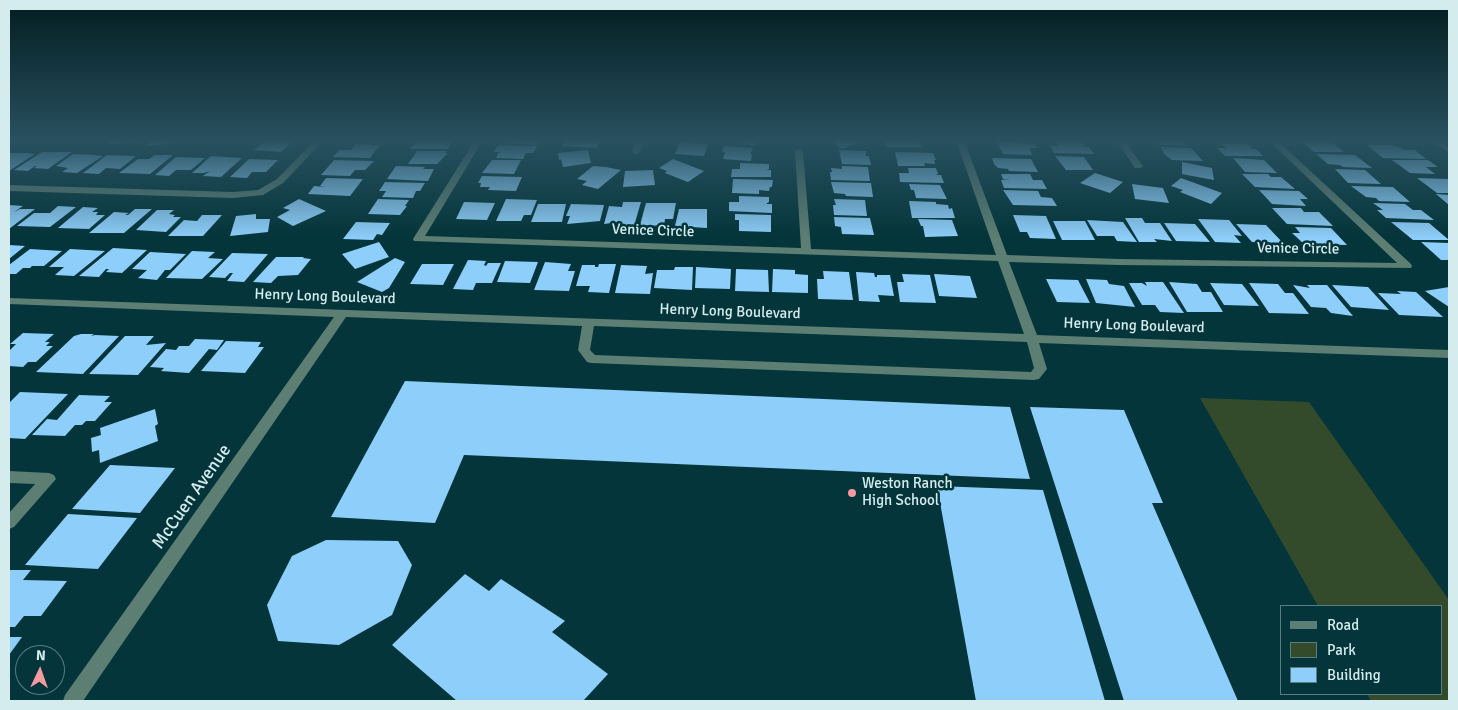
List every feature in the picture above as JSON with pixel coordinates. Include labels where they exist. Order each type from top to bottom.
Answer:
[{"type":"street","points":[[9,188],[233,195],[260,193],[280,181],[288,173]]},
{"type":"street","name":"Venice Circle","points":[[459,173],[418,239],[1118,262],[1407,266],[1308,173]]},
{"type":"street","points":[[801,173],[806,251]]},
{"type":"street","points":[[589,323],[584,350],[591,359],[1034,376],[1041,369],[1032,339],[972,173]]},
{"type":"street","name":"Henry Long Boulevard","points":[[9,302],[1449,354]]},
{"type":"street","name":"McCuen Avenue","points":[[72,701],[342,314]]},
{"type":"street","points":[[9,477],[49,479],[9,523]]},
{"type":"green space","points":[[1200,398],[1309,402],[1449,600],[1449,701],[1371,701],[1368,695],[1443,695],[1443,605],[1317,605]]},
{"type":"building","points":[[157,173],[172,173],[169,176],[155,175]]},
{"type":"building","points":[[207,173],[225,173],[221,177],[203,176]]},
{"type":"building","points":[[234,173],[251,173],[247,178],[230,177]]},
{"type":"building","points":[[323,173],[352,173],[350,176],[321,175]]},
{"type":"building","points":[[391,173],[432,173],[428,181],[387,179]]},
{"type":"building","points":[[584,173],[617,173],[598,189],[582,185],[587,181],[577,179]]},
{"type":"building","points":[[625,173],[653,173],[655,185],[623,187]]},
{"type":"building","points":[[665,173],[701,173],[688,182]]},
{"type":"building","points":[[731,173],[771,173],[771,177],[731,177]]},
{"type":"building","points":[[830,173],[869,173],[870,181],[831,180]]},
{"type":"building","points":[[899,173],[938,173],[935,175],[941,175],[944,183],[900,182]]},
{"type":"building","points":[[1095,173],[1123,182],[1110,193],[1080,183]]},
{"type":"building","points":[[1213,173],[1214,180],[1182,174]]},
{"type":"building","points":[[1339,173],[1369,173],[1381,184],[1348,183]]},
{"type":"building","points":[[1001,174],[1030,174],[1033,180],[1042,180],[1047,189],[1004,188],[1001,180],[1010,179],[1003,179]]},
{"type":"building","points":[[1242,174],[1268,174],[1271,177],[1281,177],[1295,189],[1255,187]]},
{"type":"building","points":[[482,176],[522,177],[516,191],[488,190],[490,187],[480,187],[481,183],[478,183]]},
{"type":"building","points":[[326,178],[363,179],[350,196],[308,194],[314,186],[326,187],[320,186]]},
{"type":"building","points":[[1181,178],[1222,193],[1211,204],[1180,192],[1183,190],[1171,186]]},
{"type":"building","points":[[1417,178],[1449,179],[1449,193],[1437,193]]},
{"type":"building","points":[[733,179],[773,180],[769,191],[759,190],[759,194],[732,193]]},
{"type":"building","points":[[385,182],[425,183],[420,191],[416,191],[413,198],[382,197],[386,191],[379,191]]},
{"type":"building","points":[[831,182],[871,183],[873,197],[846,196],[845,194],[834,193]]},
{"type":"building","points":[[909,184],[940,185],[947,199],[916,198],[914,190],[911,190]]},
{"type":"building","points":[[1132,184],[1163,188],[1169,203],[1135,199]]},
{"type":"building","points":[[1351,186],[1393,187],[1410,202],[1379,201],[1376,198],[1366,197]]},
{"type":"building","points":[[1003,190],[1038,191],[1041,197],[1052,198],[1057,206],[1013,205]]},
{"type":"building","points":[[1259,190],[1299,191],[1308,199],[1300,199],[1306,206],[1272,204]]},
{"type":"building","points":[[1436,194],[1449,195],[1449,205]]},
{"type":"building","points":[[739,196],[769,197],[769,202],[766,204],[772,204],[772,213],[729,211],[729,202],[739,202]]},
{"type":"building","points":[[299,199],[326,211],[293,226],[277,217],[290,210],[283,208]]},
{"type":"building","points":[[378,199],[409,200],[400,215],[368,214]]},
{"type":"building","points":[[506,199],[537,200],[531,215],[524,215],[521,221],[496,221]]},
{"type":"building","points":[[834,199],[865,200],[867,216],[834,215],[833,205],[836,205]]},
{"type":"building","points":[[909,201],[936,202],[936,204],[948,205],[949,209],[952,208],[955,218],[912,218]]},
{"type":"building","points":[[464,202],[495,203],[487,220],[456,219]]},
{"type":"building","points":[[623,202],[641,202],[634,226],[618,225],[619,222],[604,224],[609,206],[622,207]]},
{"type":"building","points":[[646,203],[676,203],[673,219],[665,219],[664,226],[640,225]]},
{"type":"building","points":[[1373,203],[1405,204],[1413,210],[1421,210],[1434,220],[1386,218],[1377,210],[1383,210]]},
{"type":"building","points":[[538,204],[566,204],[562,222],[531,222]]},
{"type":"building","points":[[571,204],[604,205],[600,221],[567,224],[570,216],[566,216]]},
{"type":"building","points":[[9,205],[23,206],[14,212],[20,209],[35,209],[9,229]]},
{"type":"building","points":[[58,206],[76,207],[50,227],[17,226],[34,213],[50,213]]},
{"type":"building","points":[[83,207],[98,208],[92,212],[98,212],[96,215],[105,215],[89,229],[58,228]]},
{"type":"building","points":[[1272,208],[1301,208],[1304,212],[1319,212],[1333,226],[1287,224]]},
{"type":"building","points":[[135,209],[152,209],[124,233],[89,233],[114,212],[129,213],[125,215],[128,215]]},
{"type":"building","points":[[679,209],[707,209],[707,228],[675,226]]},
{"type":"building","points":[[157,210],[174,210],[169,214],[175,215],[173,217],[181,217],[166,232],[136,230]]},
{"type":"building","points":[[256,214],[256,219],[270,219],[268,232],[230,236],[236,216]]},
{"type":"building","points":[[735,214],[771,215],[771,232],[739,231],[739,220],[735,220]]},
{"type":"building","points":[[202,215],[222,215],[203,236],[168,236],[184,220],[197,221]]},
{"type":"building","points":[[1013,215],[1046,216],[1056,239],[1030,238],[1027,232],[1020,232]]},
{"type":"building","points":[[834,217],[870,218],[874,235],[842,234],[841,227],[835,226]]},
{"type":"building","points":[[1125,218],[1142,218],[1145,223],[1160,223],[1172,241],[1154,239],[1157,242],[1139,242]]},
{"type":"building","points":[[918,219],[952,220],[958,236],[925,237],[923,226],[921,226]]},
{"type":"building","points":[[1198,219],[1229,220],[1242,236],[1234,235],[1241,243],[1215,242]]},
{"type":"building","points":[[1087,220],[1123,222],[1137,242],[1117,241],[1114,236],[1097,236]]},
{"type":"building","points":[[1053,221],[1085,221],[1095,240],[1062,240]]},
{"type":"building","points":[[356,222],[390,223],[382,235],[377,234],[373,240],[343,239]]},
{"type":"building","points":[[1391,222],[1429,223],[1449,240],[1413,240]]},
{"type":"building","points":[[1164,223],[1195,224],[1210,242],[1176,241]]},
{"type":"building","points":[[1236,224],[1266,225],[1283,243],[1252,242]]},
{"type":"building","points":[[1295,227],[1331,228],[1347,245],[1304,244],[1292,233],[1300,233]]},
{"type":"building","points":[[379,242],[389,257],[355,269],[342,254]]},
{"type":"building","points":[[1421,242],[1449,243],[1449,260],[1441,260]]},
{"type":"building","points":[[9,245],[25,246],[9,259]]},
{"type":"building","points":[[113,248],[147,250],[122,273],[106,272],[109,269],[106,269],[99,277],[79,276]]},
{"type":"building","points":[[30,249],[62,251],[44,266],[23,268],[16,274],[9,274],[9,265]]},
{"type":"building","points":[[70,249],[105,251],[74,276],[55,275],[64,267],[49,267]]},
{"type":"building","points":[[192,251],[215,252],[208,258],[223,259],[202,279],[166,278]]},
{"type":"building","points":[[150,252],[186,254],[170,270],[165,270],[157,280],[138,278],[147,270],[132,269]]},
{"type":"building","points":[[232,253],[268,254],[244,282],[227,281],[233,273],[230,273],[225,278],[209,277]]},
{"type":"building","points":[[276,257],[304,257],[311,259],[298,275],[278,276],[271,283],[253,282]]},
{"type":"building","points":[[395,258],[405,262],[389,288],[382,292],[357,282]]},
{"type":"building","points":[[468,260],[486,261],[484,265],[486,266],[488,263],[501,263],[492,283],[476,283],[473,290],[453,289]]},
{"type":"building","points":[[505,261],[538,262],[530,283],[497,282]]},
{"type":"building","points":[[545,262],[571,264],[568,271],[575,271],[569,291],[534,290]]},
{"type":"building","points":[[422,264],[454,264],[443,285],[410,284]]},
{"type":"building","points":[[599,264],[616,264],[609,293],[588,292],[590,286],[576,286],[582,265],[595,265],[595,267],[598,267]]},
{"type":"building","points":[[621,265],[647,266],[645,274],[653,273],[650,294],[615,293]]},
{"type":"building","points":[[675,267],[693,267],[692,290],[654,288],[657,270],[674,270]]},
{"type":"building","points":[[696,267],[731,269],[730,289],[695,288]]},
{"type":"building","points":[[736,269],[768,270],[769,292],[735,291]]},
{"type":"building","points":[[773,269],[795,270],[795,274],[808,275],[808,293],[772,292]]},
{"type":"building","points":[[823,271],[849,272],[853,300],[818,299],[817,279],[824,279]]},
{"type":"building","points":[[856,272],[874,273],[875,277],[877,275],[890,275],[894,296],[878,295],[880,302],[859,301]]},
{"type":"building","points":[[902,274],[930,275],[936,303],[900,302],[897,282],[904,282]]},
{"type":"building","points":[[934,274],[970,276],[977,298],[939,296]]},
{"type":"building","points":[[1046,279],[1078,280],[1090,303],[1057,302]]},
{"type":"building","points":[[1086,279],[1107,280],[1109,284],[1124,286],[1135,307],[1096,303]]},
{"type":"building","points":[[1145,282],[1163,282],[1184,313],[1160,312],[1155,305],[1142,305],[1129,283],[1142,283],[1147,286]]},
{"type":"building","points":[[1169,282],[1197,284],[1202,292],[1211,292],[1223,312],[1187,312]]},
{"type":"building","points":[[1210,283],[1242,284],[1259,306],[1224,305]]},
{"type":"building","points":[[1249,283],[1278,284],[1285,293],[1293,293],[1309,314],[1269,313]]},
{"type":"building","points":[[1293,285],[1310,288],[1307,285],[1327,285],[1353,316],[1331,313],[1326,308],[1311,307]]},
{"type":"building","points":[[1332,285],[1368,287],[1389,310],[1351,307]]},
{"type":"building","points":[[1449,287],[1449,307],[1425,291]]},
{"type":"building","points":[[1397,291],[1416,292],[1443,317],[1399,315],[1378,293],[1401,294]]},
{"type":"building","points":[[23,333],[54,334],[45,342],[50,342],[46,346],[53,346],[36,362],[28,362],[23,367],[9,366],[9,351],[16,344],[10,344]]},
{"type":"building","points":[[81,334],[119,336],[83,374],[36,372],[74,336]]},
{"type":"building","points":[[125,336],[154,336],[146,345],[166,343],[138,375],[89,374]]},
{"type":"building","points":[[195,339],[224,340],[217,350],[209,349],[189,373],[161,371],[164,368],[150,367],[166,349],[176,350],[179,346],[189,346]]},
{"type":"building","points":[[226,341],[261,342],[258,347],[264,347],[245,373],[201,371]]},
{"type":"building","points":[[405,381],[1010,407],[1030,479],[464,455],[435,523],[331,517]]},
{"type":"building","points":[[20,392],[68,394],[25,439],[9,438],[9,403]]},
{"type":"building","points":[[79,395],[110,396],[104,402],[112,402],[95,421],[86,421],[82,425],[75,425],[65,436],[32,435],[47,419],[57,420]]},
{"type":"building","points":[[1030,407],[1124,410],[1163,503],[1152,503],[1238,701],[1124,701]]},
{"type":"building","points":[[155,409],[158,424],[155,426],[158,441],[100,463],[99,450],[92,452],[91,438],[101,435],[100,428]]},
{"type":"building","points":[[110,465],[175,468],[140,513],[72,509]]},
{"type":"building","points":[[937,486],[1043,490],[1105,701],[976,701]]},
{"type":"building","points":[[68,514],[137,518],[98,569],[25,565]]},
{"type":"building","points":[[326,540],[398,541],[412,565],[392,615],[339,645],[278,641],[267,605],[292,556]]},
{"type":"building","points":[[10,570],[31,570],[23,580],[67,581],[41,616],[24,616],[15,627],[9,627]]},
{"type":"building","points":[[465,574],[489,591],[501,579],[565,621],[552,632],[608,674],[583,701],[457,701],[392,645]]},
{"type":"building","points":[[9,637],[22,637],[15,645],[9,655]]},
{"type":"place","name":"Weston Ranch High School","points":[[852,493]]}]
